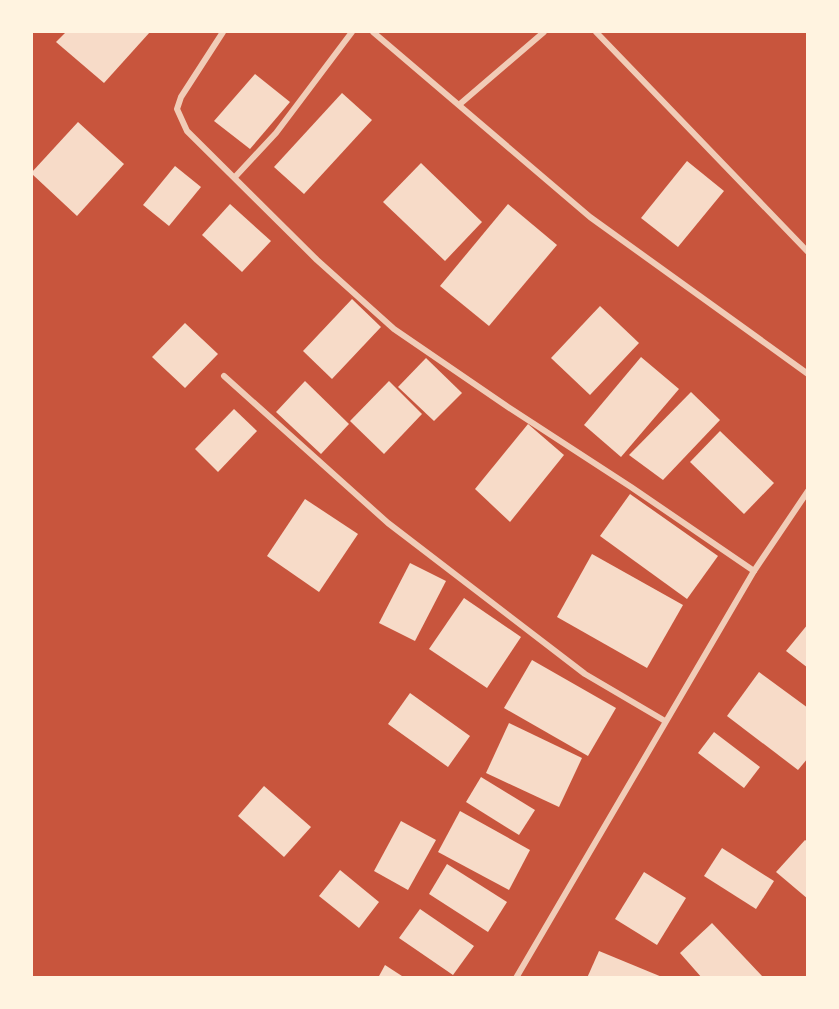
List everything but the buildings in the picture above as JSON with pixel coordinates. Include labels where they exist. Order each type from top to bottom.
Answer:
[{"type":"street","points":[[223,32],[181,97],[177,109],[188,131],[317,260],[394,329],[753,571]]},
{"type":"street","points":[[235,177],[276,133],[352,32]]},
{"type":"street","points":[[373,32],[590,217],[807,374]]},
{"type":"street","points":[[460,104],[544,32]]},
{"type":"street","points":[[597,32],[807,252]]},
{"type":"street","points":[[224,376],[388,524],[585,674],[665,721]]},
{"type":"street","points":[[516,978],[753,571],[807,491]]}]
